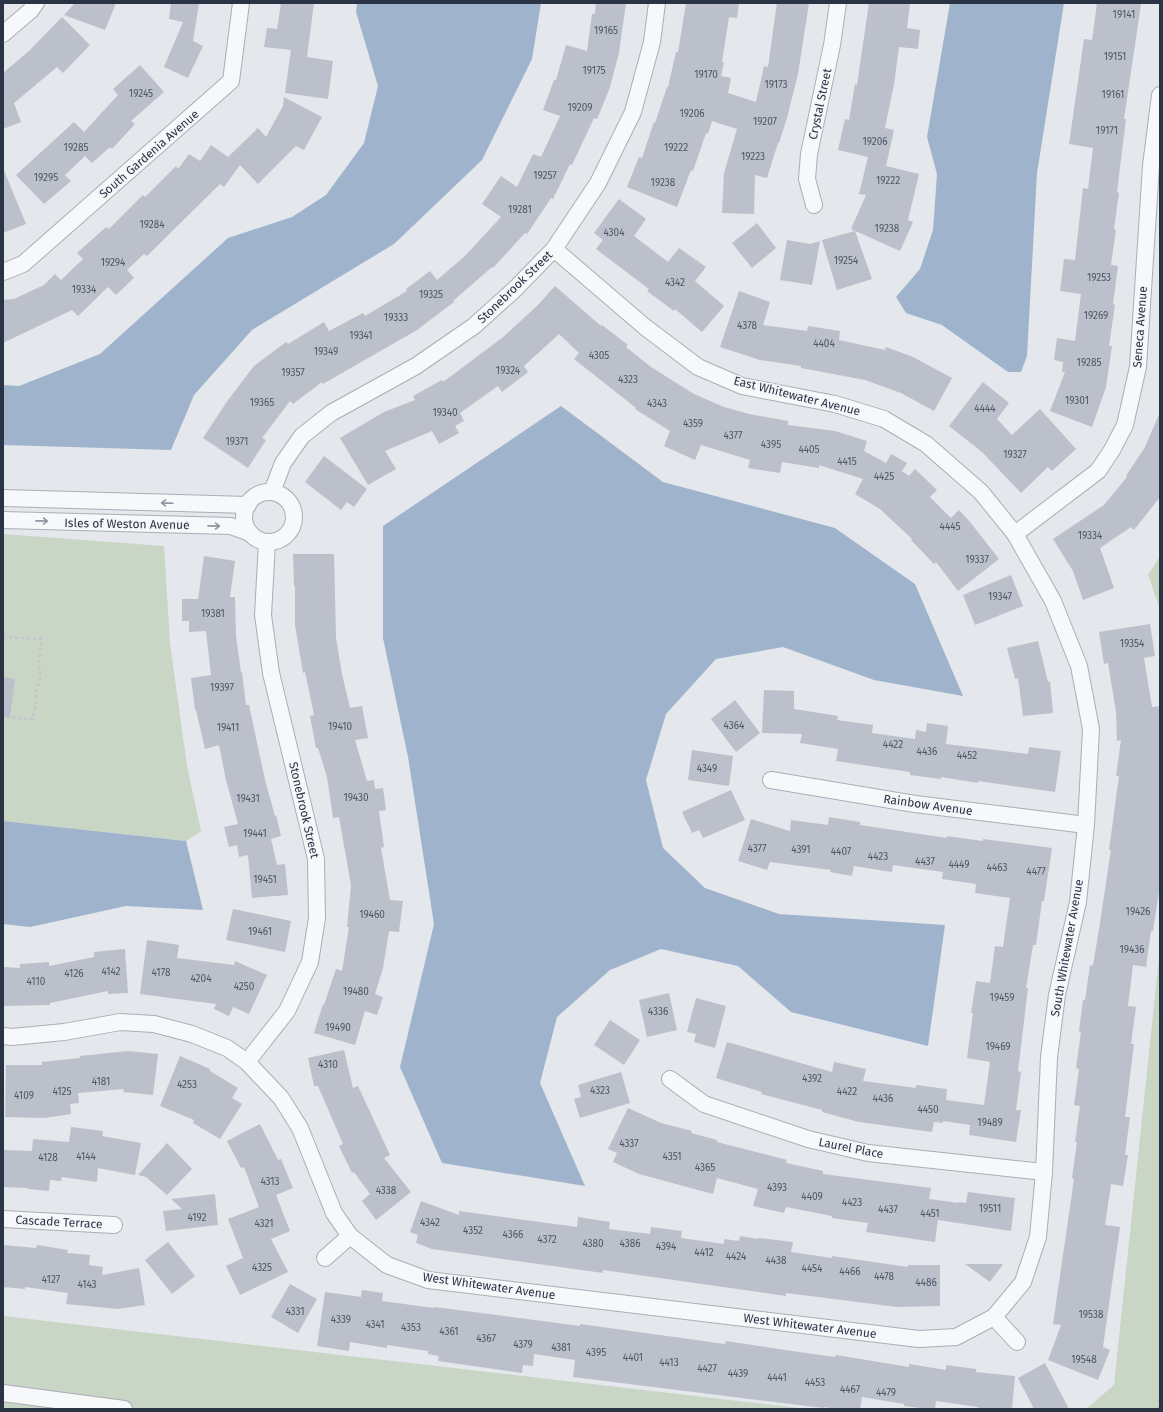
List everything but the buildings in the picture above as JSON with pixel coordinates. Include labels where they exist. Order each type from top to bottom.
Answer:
[{"type":"street","points":[[3,34],[30,11],[36,3]]},
{"type":"street","name":"South Gardenia Avenue","points":[[3,272],[24,264],[231,81],[241,3]]},
{"type":"street","name":"Stonebrook Street","points":[[272,492],[283,463],[302,436],[331,413],[416,366],[474,326],[514,290],[554,249],[598,183],[633,112],[652,42],[657,3]]},
{"type":"street","name":"Crystal Street","points":[[814,205],[807,179],[809,154],[832,45],[838,3]]},
{"type":"street","name":"Seneca Avenue","points":[[1015,534],[1098,471],[1125,425],[1130,397],[1138,367],[1151,166],[1160,95]]},
{"type":"street","name":"East Whitewater Avenue","points":[[554,249],[645,327],[698,367],[742,386],[835,404],[884,418],[926,444],[981,492],[1015,534]]},
{"type":"street","points":[[272,492],[281,495],[289,502],[293,510],[294,520],[291,529],[285,536],[276,541],[267,542],[257,539],[250,533],[246,524],[245,514],[248,505],[254,498],[262,493],[272,492]]},
{"type":"street","name":"Isles of Weston Avenue","points":[[3,498],[248,505]]},
{"type":"street","name":"Isles of Weston Avenue","points":[[3,520],[231,526],[250,533]]},
{"type":"street","name":"South Whitewater Avenue","points":[[994,1317],[1023,1282],[1038,1238],[1044,1172],[1048,1057],[1057,995],[1078,902],[1086,825],[1091,729],[1079,666],[1053,601],[1015,534]]},
{"type":"street","name":"Stonebrook Street","points":[[247,1062],[287,1011],[310,962],[318,918],[316,859],[271,673],[263,615],[267,542]]},
{"type":"street","name":"Rainbow Avenue","points":[[771,780],[915,804],[1086,825]]},
{"type":"street","name":"West Whitewater Avenue","points":[[3,1036],[12,1037],[64,1032],[120,1022],[154,1024],[192,1034],[227,1048],[247,1062],[282,1098],[300,1128],[334,1213],[350,1236],[387,1265],[428,1280],[919,1339],[956,1337],[994,1317]]},
{"type":"street","name":"Laurel Place","points":[[670,1079],[704,1104],[808,1139],[868,1153],[1044,1172]]},
{"type":"street","name":"Cascade Terrace","points":[[3,1218],[114,1225]]},
{"type":"street","points":[[325,1258],[350,1236]]},
{"type":"street","points":[[994,1317],[1017,1342]]},
{"type":"street","points":[[3,1393],[124,1409]]},
{"type":"path","points":[[3,637],[42,639],[39,661],[40,680],[36,691],[36,703],[33,719],[3,717]]},
{"type":"path","points":[[1158,1409],[1160,1390]]},
{"type":"green space","points":[[3,534],[164,546],[170,643],[187,766],[201,831],[186,841],[3,821]]},
{"type":"green space","points":[[1160,556],[1160,609],[1148,575]]},
{"type":"green space","points":[[1160,948],[1159,1409],[1086,1409],[1114,1385]]},
{"type":"green space","points":[[3,1316],[808,1409],[3,1409]]},
{"type":"water","points":[[357,3],[541,3],[532,59],[482,160],[394,244],[252,330],[194,395],[171,450],[3,445],[3,385],[19,386],[100,354],[228,238],[292,217],[326,195],[364,143],[378,86],[356,12]]},
{"type":"water","points":[[950,3],[1064,3],[1037,173],[1027,356],[1021,372],[1008,372],[942,325],[906,313],[896,297],[920,269],[933,230],[937,174],[927,137]]},
{"type":"water","points":[[561,406],[663,482],[835,528],[915,584],[963,696],[874,680],[783,647],[716,659],[666,714],[646,780],[663,848],[705,888],[779,914],[945,925],[928,1046],[791,1012],[738,966],[661,949],[610,970],[557,1017],[540,1083],[585,1186],[442,1163],[400,1067],[434,924],[408,757],[383,638],[383,526]]},
{"type":"water","points":[[3,821],[186,841],[203,910],[126,906],[30,927],[3,924]]}]
